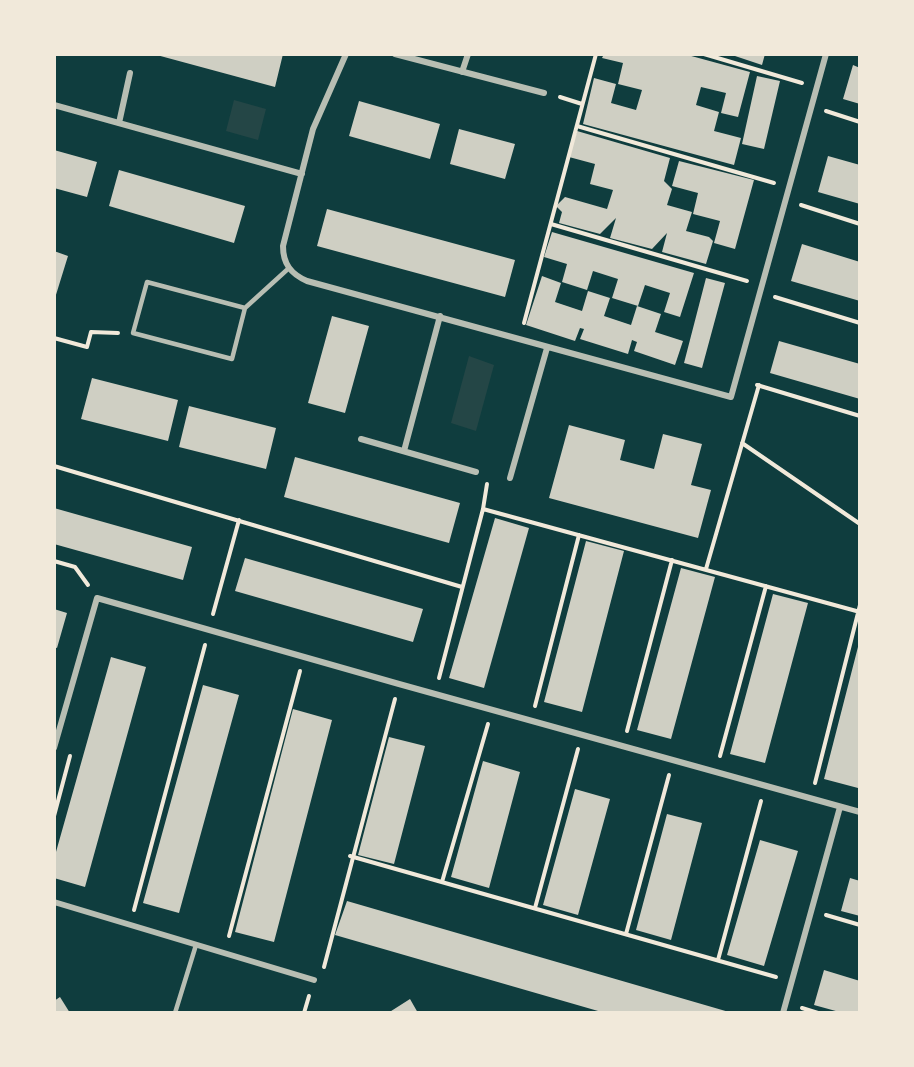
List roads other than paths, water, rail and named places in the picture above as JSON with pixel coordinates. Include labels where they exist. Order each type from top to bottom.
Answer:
[{"type":"street","points":[[394,54],[544,93]]},
{"type":"street","points":[[462,72],[468,54]]},
{"type":"street","points":[[346,56],[313,129],[283,246],[283,258],[296,276],[547,348],[730,396],[826,54]]},
{"type":"street","points":[[119,123],[130,73]]},
{"type":"street","points":[[54,105],[302,174]]},
{"type":"street","points":[[404,451],[440,316]]},
{"type":"street","points":[[510,478],[547,348]]},
{"type":"street","points":[[361,439],[476,472]]},
{"type":"street","points":[[54,748],[97,598],[860,812]]},
{"type":"street","points":[[783,1013],[840,807]]},
{"type":"street","points":[[54,902],[314,980]]},
{"type":"lane","points":[[245,308],[147,282],[133,333],[232,359],[245,308],[289,268]]},
{"type":"lane","points":[[175,1013],[196,945]]}]
